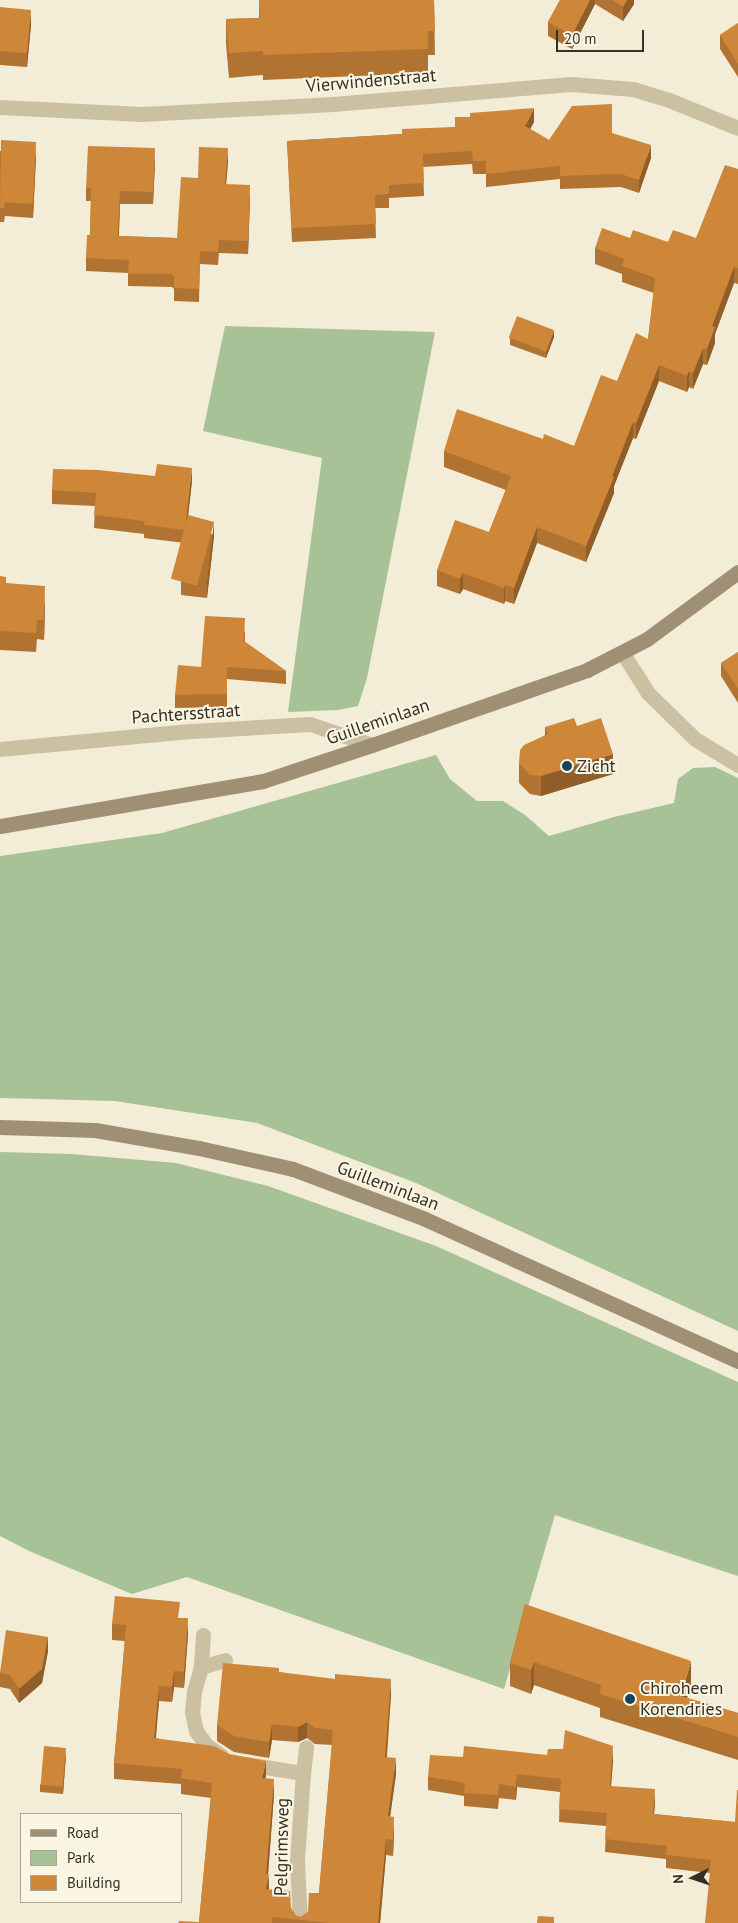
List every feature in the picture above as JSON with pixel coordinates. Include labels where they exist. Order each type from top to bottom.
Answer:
[{"type":"main road","name":"Guilleminlaan","points":[[0,826],[263,781],[372,745],[587,670],[647,639],[738,572]]},
{"type":"main road","name":"Guilleminlaan","points":[[0,1127],[95,1130],[199,1148],[293,1169],[425,1220],[738,1362]]},
{"type":"street","name":"Vierwindenstraat","points":[[0,107],[142,114],[333,104],[571,84],[633,90],[669,100],[738,128]]},
{"type":"street","points":[[622,652],[648,693],[695,739],[738,765]]},
{"type":"street","name":"Pachtersstraat","points":[[0,749],[192,731],[310,724],[372,745]]},
{"type":"street","points":[[203,1635],[201,1668],[194,1691],[192,1712],[196,1731],[206,1745],[231,1761],[303,1772]]},
{"type":"street","points":[[201,1668],[225,1660]]},
{"type":"street","name":"Pelgrimsweg","points":[[300,1923],[297,1861],[306,1747]]},
{"type":"green space","points":[[225,326],[435,332],[367,678],[358,706],[338,710],[288,712],[322,458],[203,431]]},
{"type":"green space","points":[[436,755],[450,779],[477,801],[503,801],[525,815],[549,836],[614,817],[674,803],[678,779],[693,768],[715,767],[738,778],[738,1331],[416,1183],[257,1123],[115,1101],[0,1098],[0,856],[162,833]]},
{"type":"green space","points":[[0,1152],[71,1154],[176,1163],[268,1186],[436,1246],[738,1382],[738,1576],[555,1515],[504,1689],[187,1577],[132,1594],[29,1551],[0,1536]]},
{"type":"building","points":[[259,0],[434,0],[435,31],[428,31],[428,49],[263,55],[263,51],[229,53],[226,19],[260,18]]},
{"type":"building","points":[[560,0],[590,0],[572,35],[548,22]]},
{"type":"building","points":[[612,0],[627,0],[623,7]]},
{"type":"building","points":[[0,7],[31,10],[27,53],[0,51]]},
{"type":"building","points":[[738,23],[738,64],[720,35]]},
{"type":"building","points":[[612,104],[612,133],[651,145],[639,180],[621,174],[560,176],[560,166],[486,174],[486,161],[473,161],[472,151],[423,154],[424,183],[389,185],[389,194],[375,195],[376,224],[292,228],[287,141],[402,134],[402,129],[455,127],[455,117],[470,117],[470,113],[534,108],[525,126],[549,140],[572,106]]},
{"type":"building","points":[[1,140],[36,142],[33,204],[5,202],[4,208],[0,208]]},
{"type":"building","points":[[88,146],[155,148],[153,192],[120,191],[118,236],[177,238],[181,177],[198,178],[199,147],[228,148],[225,184],[250,185],[248,241],[219,240],[218,252],[200,251],[199,289],[174,288],[174,277],[172,274],[128,274],[129,260],[86,258],[87,235],[90,235],[91,188],[86,188]]},
{"type":"building","points":[[725,165],[738,169],[738,268],[734,267],[712,326],[715,327],[707,349],[703,348],[693,373],[689,371],[687,376],[659,365],[636,423],[633,422],[612,476],[614,477],[586,546],[537,527],[514,588],[505,585],[504,588],[463,573],[460,579],[437,570],[455,520],[489,532],[511,476],[444,451],[457,409],[543,439],[544,434],[574,446],[601,375],[617,381],[636,333],[648,339],[655,278],[622,266],[624,259],[595,248],[602,228],[630,238],[633,230],[668,242],[673,230],[696,238]]},
{"type":"building","points":[[517,316],[554,330],[546,352],[509,337]]},
{"type":"building","points":[[157,464],[192,468],[185,530],[144,525],[144,521],[94,515],[96,493],[52,490],[53,469],[98,470],[155,476]]},
{"type":"building","points":[[188,515],[214,522],[197,586],[171,579]]},
{"type":"building","points":[[0,576],[6,577],[6,583],[45,586],[44,620],[37,620],[36,633],[0,631]]},
{"type":"building","points":[[205,616],[245,618],[244,641],[286,671],[227,667],[227,694],[175,695],[178,665],[201,667]]},
{"type":"building","points":[[738,652],[738,689],[721,663]]},
{"type":"building","points":[[574,718],[577,726],[601,718],[613,754],[541,776],[530,775],[519,763],[520,750],[524,745],[548,734],[545,727]]},
{"type":"building","points":[[115,1596],[180,1602],[178,1618],[188,1618],[184,1672],[174,1671],[172,1687],[159,1686],[154,1738],[214,1746],[229,1754],[266,1761],[262,1778],[274,1779],[266,1874],[269,1874],[266,1889],[290,1891],[291,1908],[296,1916],[301,1917],[308,1912],[309,1893],[319,1893],[333,1730],[315,1728],[307,1722],[298,1727],[272,1724],[269,1742],[234,1736],[217,1725],[223,1663],[279,1668],[279,1672],[335,1679],[335,1674],[391,1679],[385,1757],[396,1758],[388,1816],[394,1817],[393,1840],[386,1839],[378,1923],[330,1923],[272,1917],[272,1923],[178,1923],[179,1921],[199,1922],[212,1783],[181,1778],[182,1769],[114,1763],[126,1625],[112,1624]]},
{"type":"building","points":[[525,1604],[691,1661],[681,1696],[738,1713],[738,1737],[600,1694],[601,1685],[534,1662],[531,1670],[510,1663]]},
{"type":"building","points":[[6,1630],[48,1637],[42,1669],[19,1689],[10,1675],[0,1673]]},
{"type":"building","points":[[565,1730],[613,1746],[610,1786],[655,1789],[653,1814],[735,1822],[738,1790],[738,1923],[705,1923],[711,1860],[666,1855],[667,1846],[605,1839],[607,1813],[559,1809],[561,1779],[517,1774],[516,1787],[499,1784],[498,1795],[464,1793],[465,1783],[428,1777],[430,1755],[463,1757],[464,1746],[547,1755],[548,1749],[563,1749]]},
{"type":"building","points":[[44,1746],[66,1748],[63,1787],[41,1785]]},
{"type":"building","points":[[538,1916],[554,1917],[554,1923],[537,1923]]},
{"type":"place","name":"Zicht","points":[[567,766]]},
{"type":"place","name":"Chiroheem Korendries","points":[[630,1699]]}]
